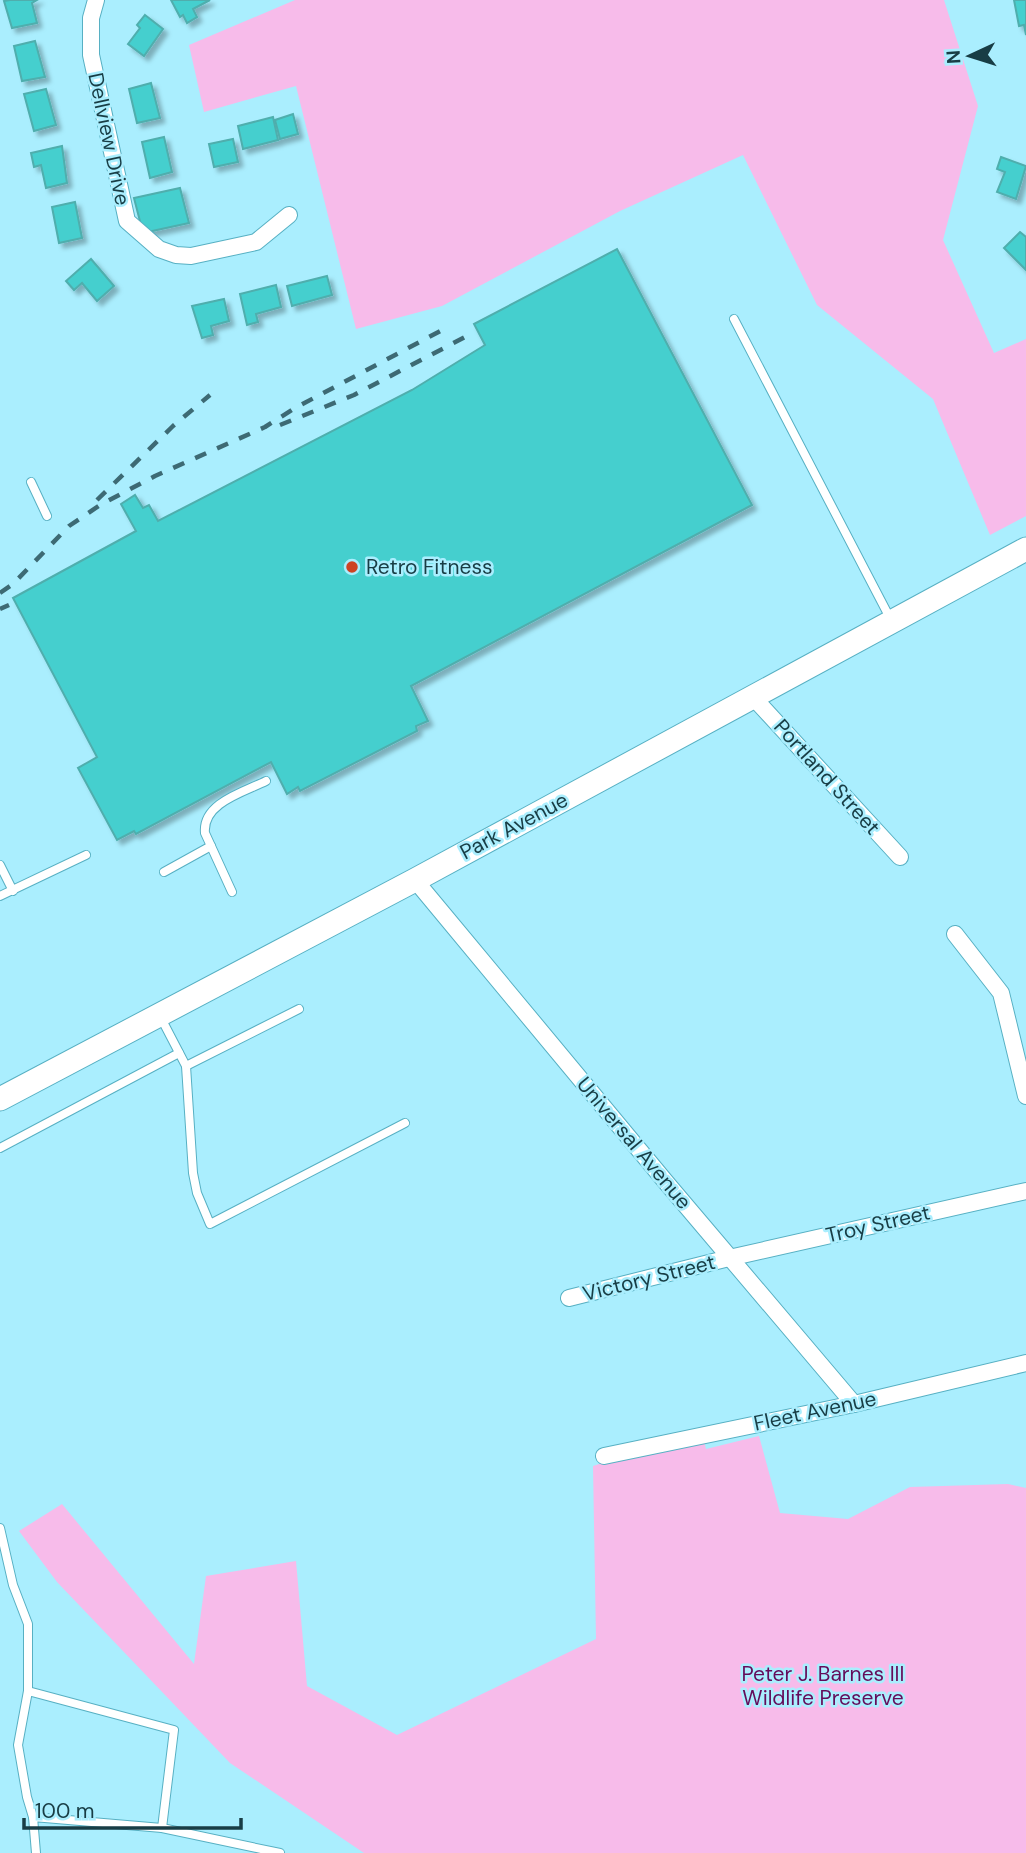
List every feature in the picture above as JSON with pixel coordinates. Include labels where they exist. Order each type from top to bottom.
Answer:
[{"type":"street","name":"Dellview Drive","points":[[96,0],[91,18],[92,55],[127,221],[159,249],[176,255],[191,256],[256,242],[289,215]]},
{"type":"street","name":"Park Avenue","points":[[0,1100],[415,880],[1026,549]]},
{"type":"street","name":"Portland Street","points":[[754,697],[900,857]]},
{"type":"street","name":"Universal Avenue","points":[[415,880],[854,1404]]},
{"type":"street","points":[[955,934],[1001,993],[1026,1096]]},
{"type":"street","name":"Troy Street","points":[[729,1258],[1026,1191]]},
{"type":"street","name":"Victory Street","points":[[569,1298],[729,1258]]},
{"type":"street","name":"Fleet Avenue","points":[[604,1455],[854,1404],[1026,1363]]},
{"type":"lane","points":[[734,319],[892,623]]},
{"type":"lane","points":[[31,482],[47,516]]},
{"type":"lane","points":[[232,892],[204,824],[217,805],[266,781]]},
{"type":"lane","points":[[164,872],[211,846]]},
{"type":"lane","points":[[0,895],[86,855]]},
{"type":"lane","points":[[0,865],[13,891]]},
{"type":"lane","points":[[186,1066],[299,1009]]},
{"type":"lane","points":[[160,1015],[186,1066],[193,1173],[197,1193],[210,1224],[405,1123]]},
{"type":"lane","points":[[0,1148],[179,1053]]},
{"type":"lane","points":[[0,1528],[13,1585],[28,1624],[28,1691],[18,1745],[33,1817],[36,1853]]},
{"type":"lane","points":[[28,1691],[174,1730],[162,1828]]},
{"type":"lane","points":[[33,1817],[162,1828],[279,1853]]},
{"type":"green space","points":[[295,0],[944,0],[978,106],[943,240],[994,353],[1026,339],[1026,516],[990,535],[933,399],[817,305],[743,155],[620,211],[442,306],[356,329],[296,86],[204,112],[189,45]]},
{"type":"green space","name":"Peter J. Barnes III Wildlife Preserve","points":[[702,1432],[706,1449],[759,1436],[780,1513],[848,1519],[910,1487],[1008,1484],[1026,1488],[1026,1853],[364,1853],[230,1763],[57,1582],[19,1531],[62,1504],[194,1664],[206,1576],[296,1561],[307,1686],[397,1735],[596,1639],[593,1466]]},
{"type":"building","points":[[37,0],[32,3],[37,23],[12,28],[4,1]]},
{"type":"building","points":[[171,0],[210,0],[193,9],[197,17],[187,23],[183,15],[180,17]]},
{"type":"building","points":[[1014,0],[1026,0],[1026,35],[1024,25],[1019,26]]},
{"type":"building","points":[[145,15],[163,29],[144,56],[128,44],[140,28],[137,25]]},
{"type":"building","points":[[35,41],[45,77],[22,81],[14,46]]},
{"type":"building","points":[[151,83],[160,118],[137,123],[129,89]]},
{"type":"building","points":[[46,89],[56,125],[34,131],[24,94]]},
{"type":"building","points":[[293,114],[298,134],[280,139],[275,120]]},
{"type":"building","points":[[273,117],[278,140],[243,149],[238,126]]},
{"type":"building","points":[[164,137],[172,172],[150,178],[142,142]]},
{"type":"building","points":[[233,139],[238,162],[214,167],[209,144]]},
{"type":"building","points":[[62,146],[67,183],[46,188],[41,165],[34,167],[31,153]]},
{"type":"building","points":[[1001,157],[1026,166],[1016,199],[997,192],[1005,172],[997,169]]},
{"type":"building","points":[[180,188],[189,223],[143,233],[134,198]]},
{"type":"building","points":[[75,202],[82,238],[59,243],[52,207]]},
{"type":"building","points":[[1020,232],[1026,237],[1026,270],[1004,248]]},
{"type":"building","points":[[617,249],[752,505],[411,686],[428,721],[416,726],[417,731],[300,791],[298,787],[287,794],[271,762],[136,834],[134,831],[117,840],[78,768],[97,757],[13,598],[136,531],[121,504],[135,495],[143,508],[149,505],[158,521],[412,390],[485,345],[474,324]]},
{"type":"building","points":[[91,259],[114,286],[97,301],[82,283],[74,290],[66,281]]},
{"type":"building","points":[[327,276],[332,295],[292,306],[287,286]]},
{"type":"building","points":[[276,285],[281,307],[256,314],[258,322],[247,325],[240,294]]},
{"type":"building","points":[[224,299],[229,321],[211,326],[213,335],[202,338],[192,306]]},
{"type":"railway","points":[[0,593],[13,584],[69,526],[100,505],[155,476],[265,427],[295,408],[446,328]]},
{"type":"railway","points":[[280,425],[354,395],[467,336]]},
{"type":"railway","points":[[97,500],[173,426],[210,395]]},
{"type":"railway","points":[[0,609],[9,605]]},
{"type":"place","name":"Retro Fitness","points":[[352,567]]}]
